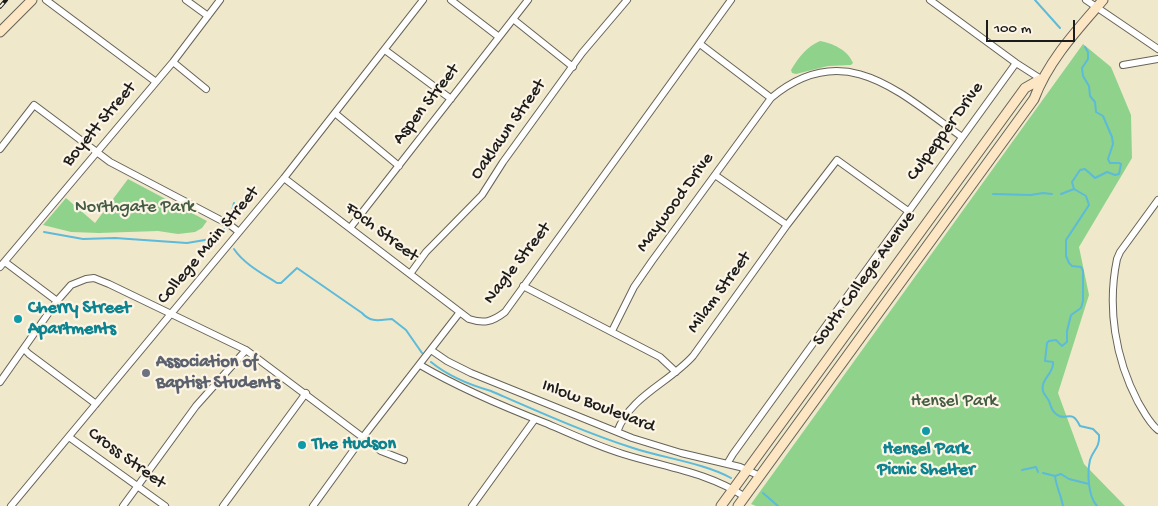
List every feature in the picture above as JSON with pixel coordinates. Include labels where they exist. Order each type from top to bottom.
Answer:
[{"type":"main road","points":[[0,32],[32,0]]},
{"type":"main road","name":"South College Avenue","points":[[738,506],[1034,99],[1041,79],[1100,4]]},
{"type":"main road","name":"South College Avenue","points":[[721,506],[1025,88],[1041,79]]},
{"type":"main road","points":[[864,308],[876,317]]},
{"type":"street","points":[[46,0],[156,82]]},
{"type":"street","points":[[186,0],[208,16]]},
{"type":"street","name":"Boyett Street","points":[[2,265],[173,62],[220,0]]},
{"type":"street","name":"College Main Street","points":[[11,506],[284,178],[336,114],[423,0]]},
{"type":"street","points":[[451,0],[499,37]]},
{"type":"street","name":"Aspen Street","points":[[350,228],[528,0]]},
{"type":"street","name":"Oaklawn Street","points":[[410,274],[426,252],[482,195],[503,162],[591,42],[618,13],[627,0]]},
{"type":"street","name":"Nagle Street","points":[[317,505],[363,437],[460,312],[469,319],[479,322],[490,322],[504,312],[700,44],[730,0]]},
{"type":"street","points":[[930,0],[1041,79]]},
{"type":"street","points":[[1086,0],[1100,4],[1158,49]]},
{"type":"street","points":[[513,19],[573,67]]},
{"type":"street","points":[[700,44],[772,98]]},
{"type":"street","points":[[385,50],[450,99]]},
{"type":"street","points":[[1122,65],[1158,59]]},
{"type":"street","points":[[173,62],[206,89]]},
{"type":"street","name":"Culpepper Drive","points":[[727,464],[908,210],[1016,63]]},
{"type":"street","name":"Maywood Drive","points":[[612,331],[634,287],[714,174],[772,98],[792,82],[817,74],[841,71],[857,72],[882,82],[962,137]]},
{"type":"street","points":[[0,149],[34,105],[110,162],[230,225],[239,232]]},
{"type":"street","points":[[336,114],[399,166]]},
{"type":"street","name":"Milam Street","points":[[617,432],[624,417],[636,402],[676,372],[693,356],[786,225],[837,160],[908,210]]},
{"type":"street","points":[[714,174],[786,225]]},
{"type":"street","name":"Foch Street","points":[[284,178],[460,312]]},
{"type":"street","points":[[1157,426],[1147,418],[1128,382],[1112,314],[1117,259],[1120,252],[1158,200]]},
{"type":"street","points":[[2,265],[57,301]]},
{"type":"street","points":[[0,382],[57,301],[71,286],[94,278],[102,280],[246,350],[306,393],[381,451],[404,460]]},
{"type":"street","points":[[524,286],[660,356],[676,372]]},
{"type":"street","points":[[24,349],[96,404]]},
{"type":"street","points":[[123,506],[196,406],[246,350]]},
{"type":"street","name":"Inlow Boulevard","points":[[431,350],[471,374],[617,432],[665,448],[747,469],[760,476]]},
{"type":"street","name":"Inlow Boulevard","points":[[420,365],[464,389],[534,419],[611,450],[698,475],[733,490],[745,498]]},
{"type":"street","points":[[223,506],[306,393]]},
{"type":"street","points":[[472,506],[534,419]]},
{"type":"street","name":"Cross Street","points":[[69,437],[165,506]]},
{"type":"green space","points":[[820,41],[830,43],[839,48],[851,58],[853,63],[851,65],[828,66],[796,74],[792,73],[791,70],[803,53]]},
{"type":"green space","name":"Hensel Park","points":[[1083,44],[1111,67],[1131,115],[1132,158],[1079,247],[1089,295],[1058,393],[1084,464],[1125,506],[756,506],[751,504]]},
{"type":"green space","name":"Northgate Park","points":[[128,179],[207,221],[202,228],[195,232],[178,234],[158,231],[71,232],[43,225],[66,198],[95,223]]},
{"type":"waterway","points":[[1035,0],[1060,28]]},
{"type":"waterway","points":[[1085,47],[1088,52],[1088,59],[1082,68],[1083,76],[1089,86],[1090,96],[1095,102],[1096,112],[1103,116],[1112,137],[1113,144],[1108,159],[1110,163],[1121,164],[1119,174],[1115,175],[1107,172],[1095,178],[1085,169],[1080,170],[1072,182],[1074,189],[1086,196],[1089,205],[1066,240],[1066,256],[1069,263],[1072,266],[1081,267],[1083,271],[1083,301],[1081,308],[1071,315],[1067,331],[1067,342],[1062,346],[1056,340],[1047,343],[1045,361],[1053,362],[1053,366],[1043,383],[1043,391],[1056,414],[1063,417],[1074,417],[1080,426],[1093,429],[1099,435],[1097,446],[1090,460],[1089,471],[1090,490],[1097,506]]},
{"type":"waterway","points":[[1061,194],[1074,189]]},
{"type":"waterway","points":[[993,194],[1052,194]]},
{"type":"waterway","points":[[230,219],[234,203]]},
{"type":"waterway","points":[[44,232],[83,239],[115,238],[187,243],[211,239],[219,240],[224,229]]},
{"type":"waterway","points":[[234,249],[248,264],[277,283],[281,283],[297,268],[365,316],[376,320],[392,319],[406,330],[422,353]]},
{"type":"waterway","points":[[431,362],[460,380],[491,391],[597,436],[645,452],[709,468],[731,478]]},
{"type":"waterway","points":[[1022,470],[1036,467],[1038,472]]},
{"type":"waterway","points":[[1043,473],[1055,476]]},
{"type":"waterway","points":[[1063,506],[1055,476],[1061,474],[1069,479],[1089,484]]},
{"type":"waterway","points":[[763,493],[778,506]]},
{"type":"railway","points":[[0,7],[6,0]]},
{"type":"place","name":"Cherry Street Apartments","points":[[18,319]]},
{"type":"place","name":"Association of Baptist Students","points":[[146,373]]},
{"type":"place","name":"Hensel Park Picnic Shelter","points":[[926,431]]},
{"type":"place","name":"The Hudson","points":[[302,445]]}]
